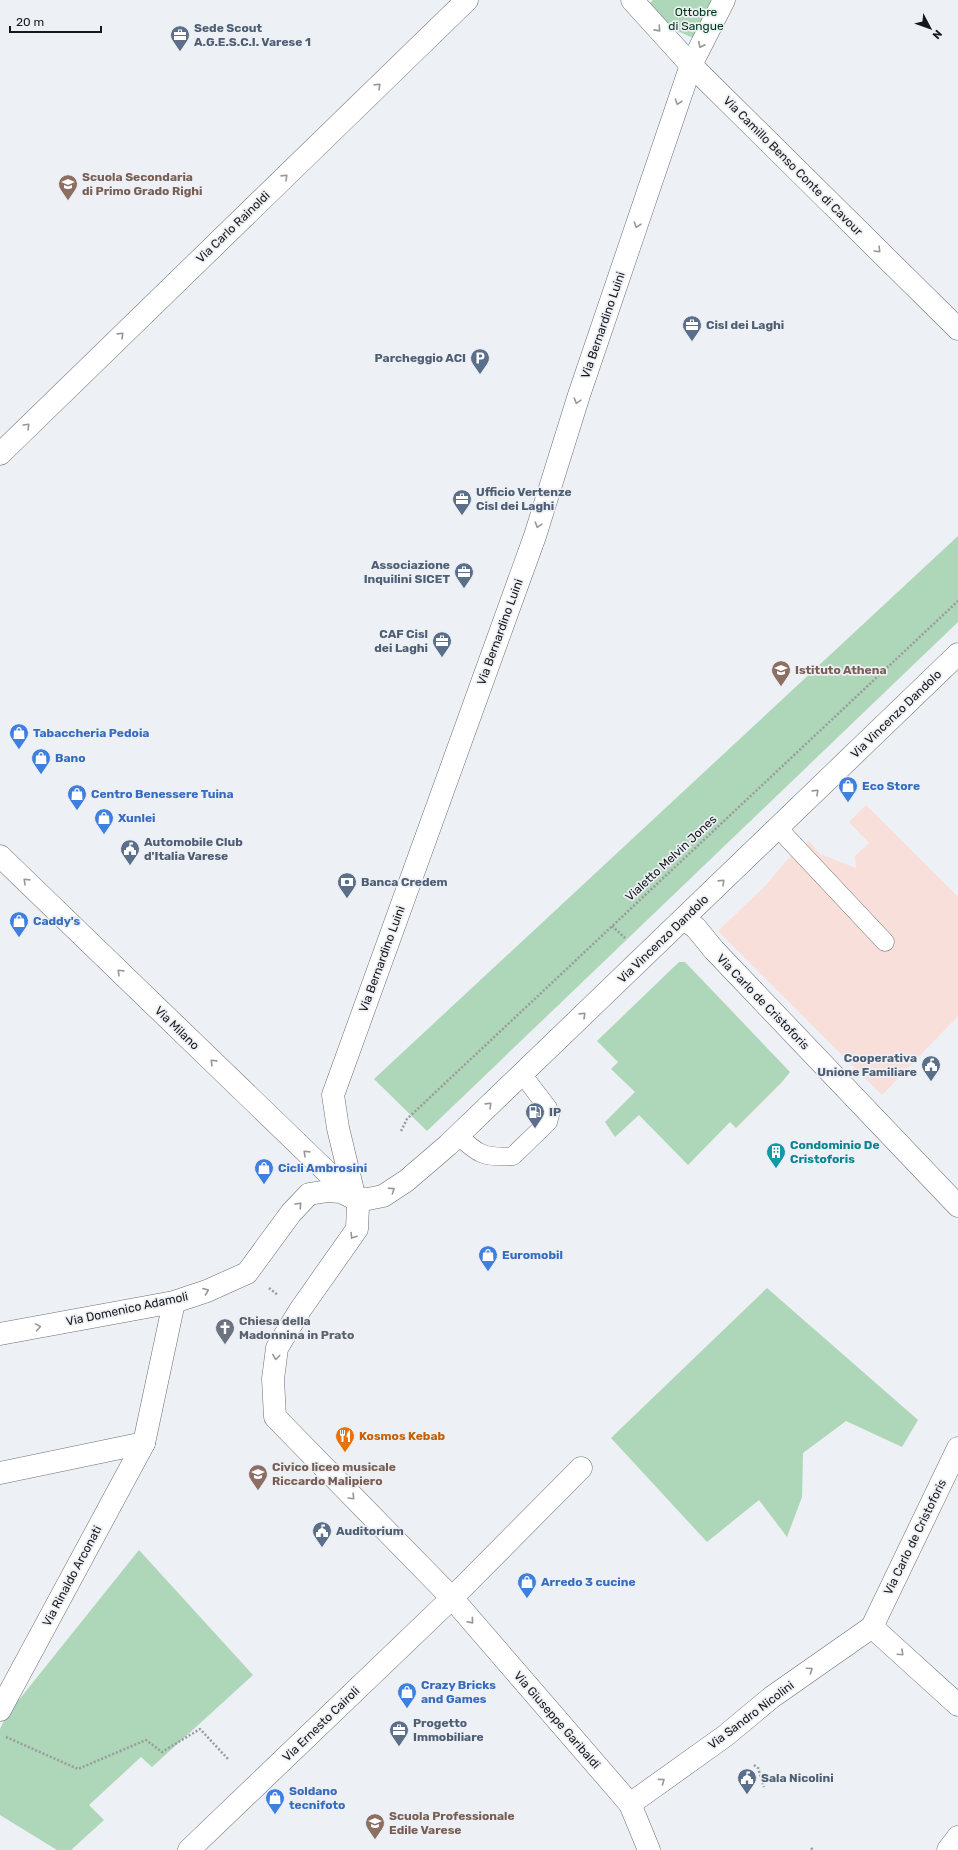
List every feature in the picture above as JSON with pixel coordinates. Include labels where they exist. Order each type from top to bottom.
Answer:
[{"type":"street","name":"Via Carlo Rainoldi","points":[[0,454],[468,0]]},
{"type":"street","name":"Via Bernardino Luini","points":[[355,1199],[338,1128],[333,1095],[535,536],[579,395],[691,64],[724,0]]},
{"type":"street","name":"Via Camillo Benso Conte di Cavour","points":[[638,2],[691,64],[958,328]]},
{"type":"street","name":"Via Vincenzo Dandolo","points":[[355,1199],[368,1199],[383,1196],[406,1181],[458,1135],[958,654]]},
{"type":"street","name":"Via Milano","points":[[0,856],[355,1199]]},
{"type":"street","name":"Via Carlo de Cristoforis","points":[[684,919],[696,928],[719,956],[958,1206]]},
{"type":"street","name":"Via Domenico Adamoli","points":[[0,1334],[174,1302],[207,1291],[247,1273],[291,1213],[309,1194],[328,1191],[341,1192],[355,1199]]},
{"type":"street","name":"Via Giuseppe Garibaldi","points":[[355,1199],[358,1206],[357,1228],[300,1310],[277,1348],[273,1379],[275,1417],[452,1598],[630,1804],[649,1850]]},
{"type":"street","name":"Via Rinaldo Arconati","points":[[0,1710],[144,1442],[174,1302]]},
{"type":"street","points":[[0,1473],[144,1442]]},
{"type":"street","name":"Via Carlo de Cristoforis","points":[[872,1626],[958,1448]]},
{"type":"street","points":[[452,1598],[581,1468]]},
{"type":"street","name":"Via Ernesto Cairoli","points":[[188,1850],[452,1598]]},
{"type":"street","points":[[872,1626],[958,1705]]},
{"type":"street","name":"Via Sandro Nicolini","points":[[630,1804],[725,1736],[772,1697],[872,1626]]},
{"type":"street","points":[[948,1850],[958,1837]]},
{"type":"lane","points":[[778,828],[885,942]]},
{"type":"lane","points":[[458,1135],[474,1151],[493,1157],[513,1156],[528,1142],[548,1122],[550,1115],[548,1108],[522,1074]]},
{"type":"path","name":"Vialetto Melvin Jones","points":[[401,1131],[407,1119],[958,600]]},
{"type":"path","points":[[612,926],[629,942]]},
{"type":"path","points":[[0,1734],[78,1768],[146,1740],[162,1752],[200,1730],[228,1759]]},
{"type":"path","points":[[754,1765],[758,1768],[764,1787]]},
{"type":"shaded area","points":[[866,805],[958,897],[958,1016],[882,1095],[718,931],[765,886],[788,859],[809,841],[820,854],[856,868],[855,856],[869,843],[849,822]]},
{"type":"green space","name":"Ottobre di Sangue","points":[[653,0],[725,0],[704,43],[669,27],[649,4]]},
{"type":"green space","points":[[958,536],[958,622],[427,1131],[374,1079]]},
{"type":"green space","points":[[679,962],[685,962],[790,1072],[736,1128],[730,1122],[688,1165],[639,1115],[615,1137],[605,1122],[635,1092],[611,1069],[618,1062],[597,1041]]},
{"type":"green space","points":[[767,1288],[918,1420],[902,1447],[846,1421],[803,1453],[802,1497],[787,1537],[759,1500],[707,1542],[611,1438]]},
{"type":"green space","points":[[139,1550],[253,1675],[152,1767],[141,1757],[89,1805],[104,1820],[71,1850],[57,1850],[0,1815],[0,1729],[6,1716]]},
{"type":"place","name":"Sede Scout A.G.E.S.C.I. Varese 1","points":[[180,52]]},
{"type":"place","name":"Scuola Secondaria di Primo Grado Righi","points":[[68,201]]},
{"type":"place","name":"Cisl dei Laghi","points":[[692,342]]},
{"type":"place","name":"Parcheggio ACI","points":[[480,375]]},
{"type":"place","name":"Ufficio Vertenze Cisl dei Laghi","points":[[462,516]]},
{"type":"place","name":"Associazione Inquilini SICET","points":[[464,589]]},
{"type":"place","name":"CAF Cisl dei Laghi","points":[[442,658]]},
{"type":"place","name":"Istituto Athena","points":[[781,687]]},
{"type":"place","name":"Tabaccheria Pedoia","points":[[19,750]]},
{"type":"place","name":"Bano","points":[[41,775]]},
{"type":"place","name":"Eco Store","points":[[848,803]]},
{"type":"place","name":"Centro Benessere Tuina","points":[[77,811]]},
{"type":"place","name":"Xunlei","points":[[104,835]]},
{"type":"place","name":"Automobile Club d'Italia Varese","points":[[130,866]]},
{"type":"place","name":"Banca Credem","points":[[347,899]]},
{"type":"place","name":"Caddy's","points":[[19,938]]},
{"type":"place","name":"Cooperativa Unione Familiare","points":[[931,1082]]},
{"type":"place","name":"IP","points":[[535,1129]]},
{"type":"place","name":"Condominio De Cristoforis","points":[[776,1169]]},
{"type":"place","name":"Cicli Ambrosini","points":[[264,1185]]},
{"type":"place","name":"Euromobil","points":[[488,1272]]},
{"type":"place","name":"Chiesa della Madonnina in Prato","points":[[225,1345]]},
{"type":"place","name":"Kosmos Kebab","points":[[345,1453]]},
{"type":"place","name":"Civico liceo musicale Riccardo Malipiero","points":[[258,1491]]},
{"type":"place","name":"Auditorium","points":[[322,1548]]},
{"type":"place","name":"Arredo 3 cucine","points":[[527,1599]]},
{"type":"place","name":"Crazy Bricks and Games","points":[[407,1709]]},
{"type":"place","name":"Progetto Immobiliare","points":[[399,1747]]},
{"type":"place","name":"Sala Nicolini","points":[[747,1795]]},
{"type":"place","name":"Soldano tecnifoto","points":[[275,1815]]},
{"type":"place","name":"Scuola Professionale Edile Varese","points":[[375,1840]]}]
